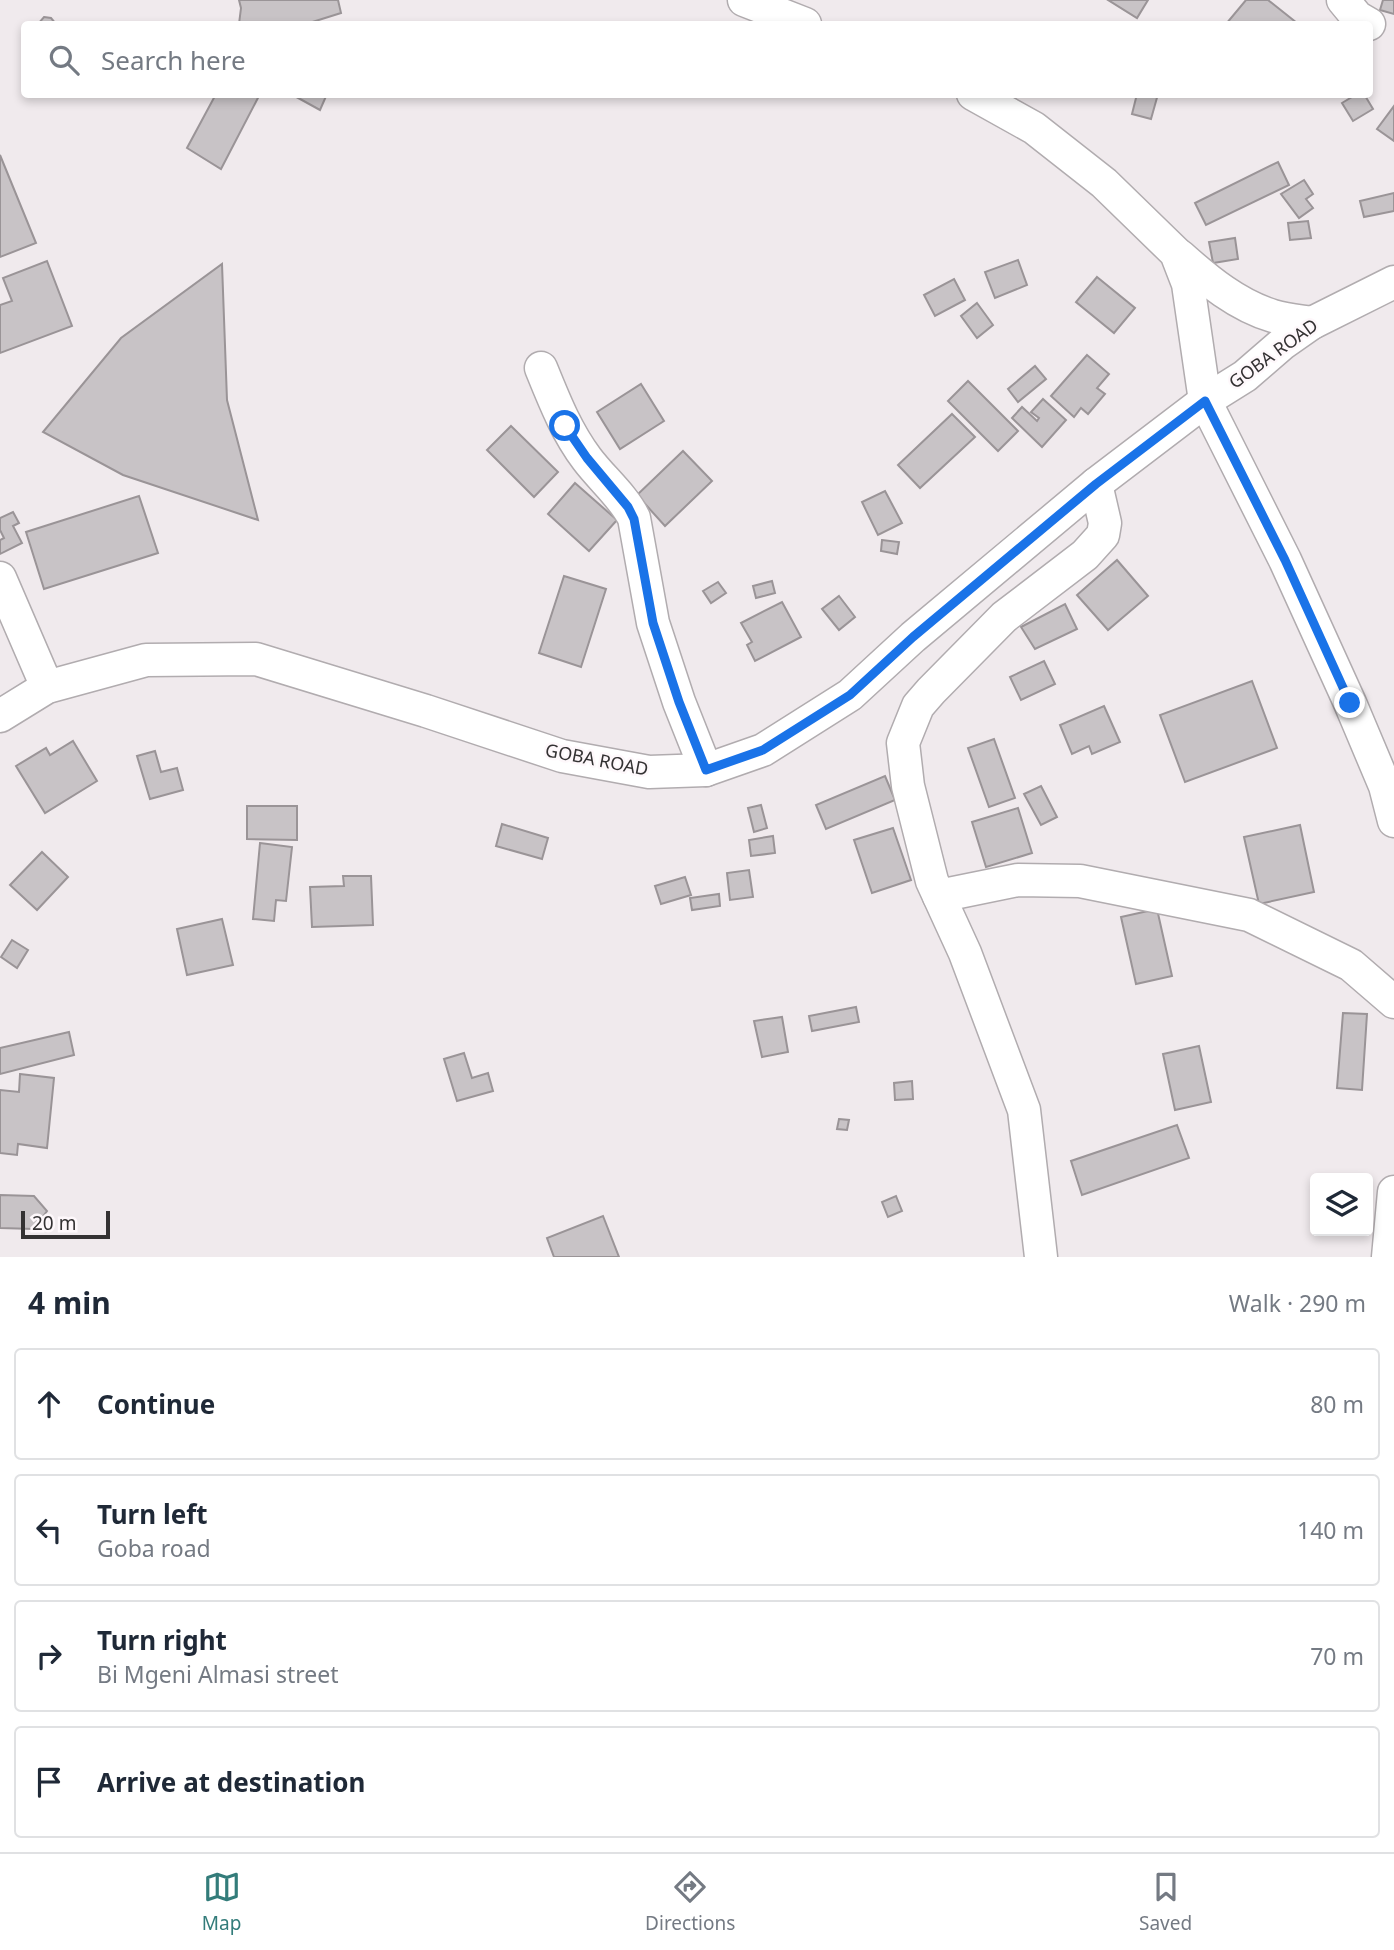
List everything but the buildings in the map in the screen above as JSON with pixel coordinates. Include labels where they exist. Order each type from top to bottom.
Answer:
[{"type":"street","points":[[744,0],[797,21]]},
{"type":"street","points":[[1343,0],[1362,21]]},
{"type":"street","points":[[1373,27],[1394,39]]},
{"type":"street","points":[[980,98],[1034,128],[1104,183],[1212,285],[1273,316],[1312,323]]},
{"type":"street","points":[[1176,253],[1188,284],[1205,401],[1279,548],[1350,703],[1385,786],[1394,821]]},
{"type":"street","name":"GOBA ROAD","points":[[0,716],[47,687],[146,660],[256,659],[562,756],[649,772],[706,770],[763,750],[850,695],[913,637],[1096,484],[1205,401],[1245,376],[1282,344],[1312,323],[1394,282]]},
{"type":"street","points":[[541,368],[565,426],[587,458],[628,507],[634,519],[653,623],[679,702],[706,770]]},
{"type":"street","points":[[1041,1257],[1024,1110],[965,953],[932,881],[908,786],[903,743],[918,706],[931,691],[1004,617],[1086,555],[1103,535],[1105,523],[1096,484]]},
{"type":"street","points":[[0,578],[47,687]]},
{"type":"street","points":[[939,896],[1018,880],[1080,881],[1249,915],[1351,965],[1394,1002]]},
{"type":"street","points":[[1388,1257],[1394,1192]]},
{"type":"route","points":[[565,426],[587,458],[628,507],[634,519],[653,623],[679,702],[706,770],[763,750],[850,695],[913,637],[1096,484],[1205,401],[1285,560],[1350,703]]}]
